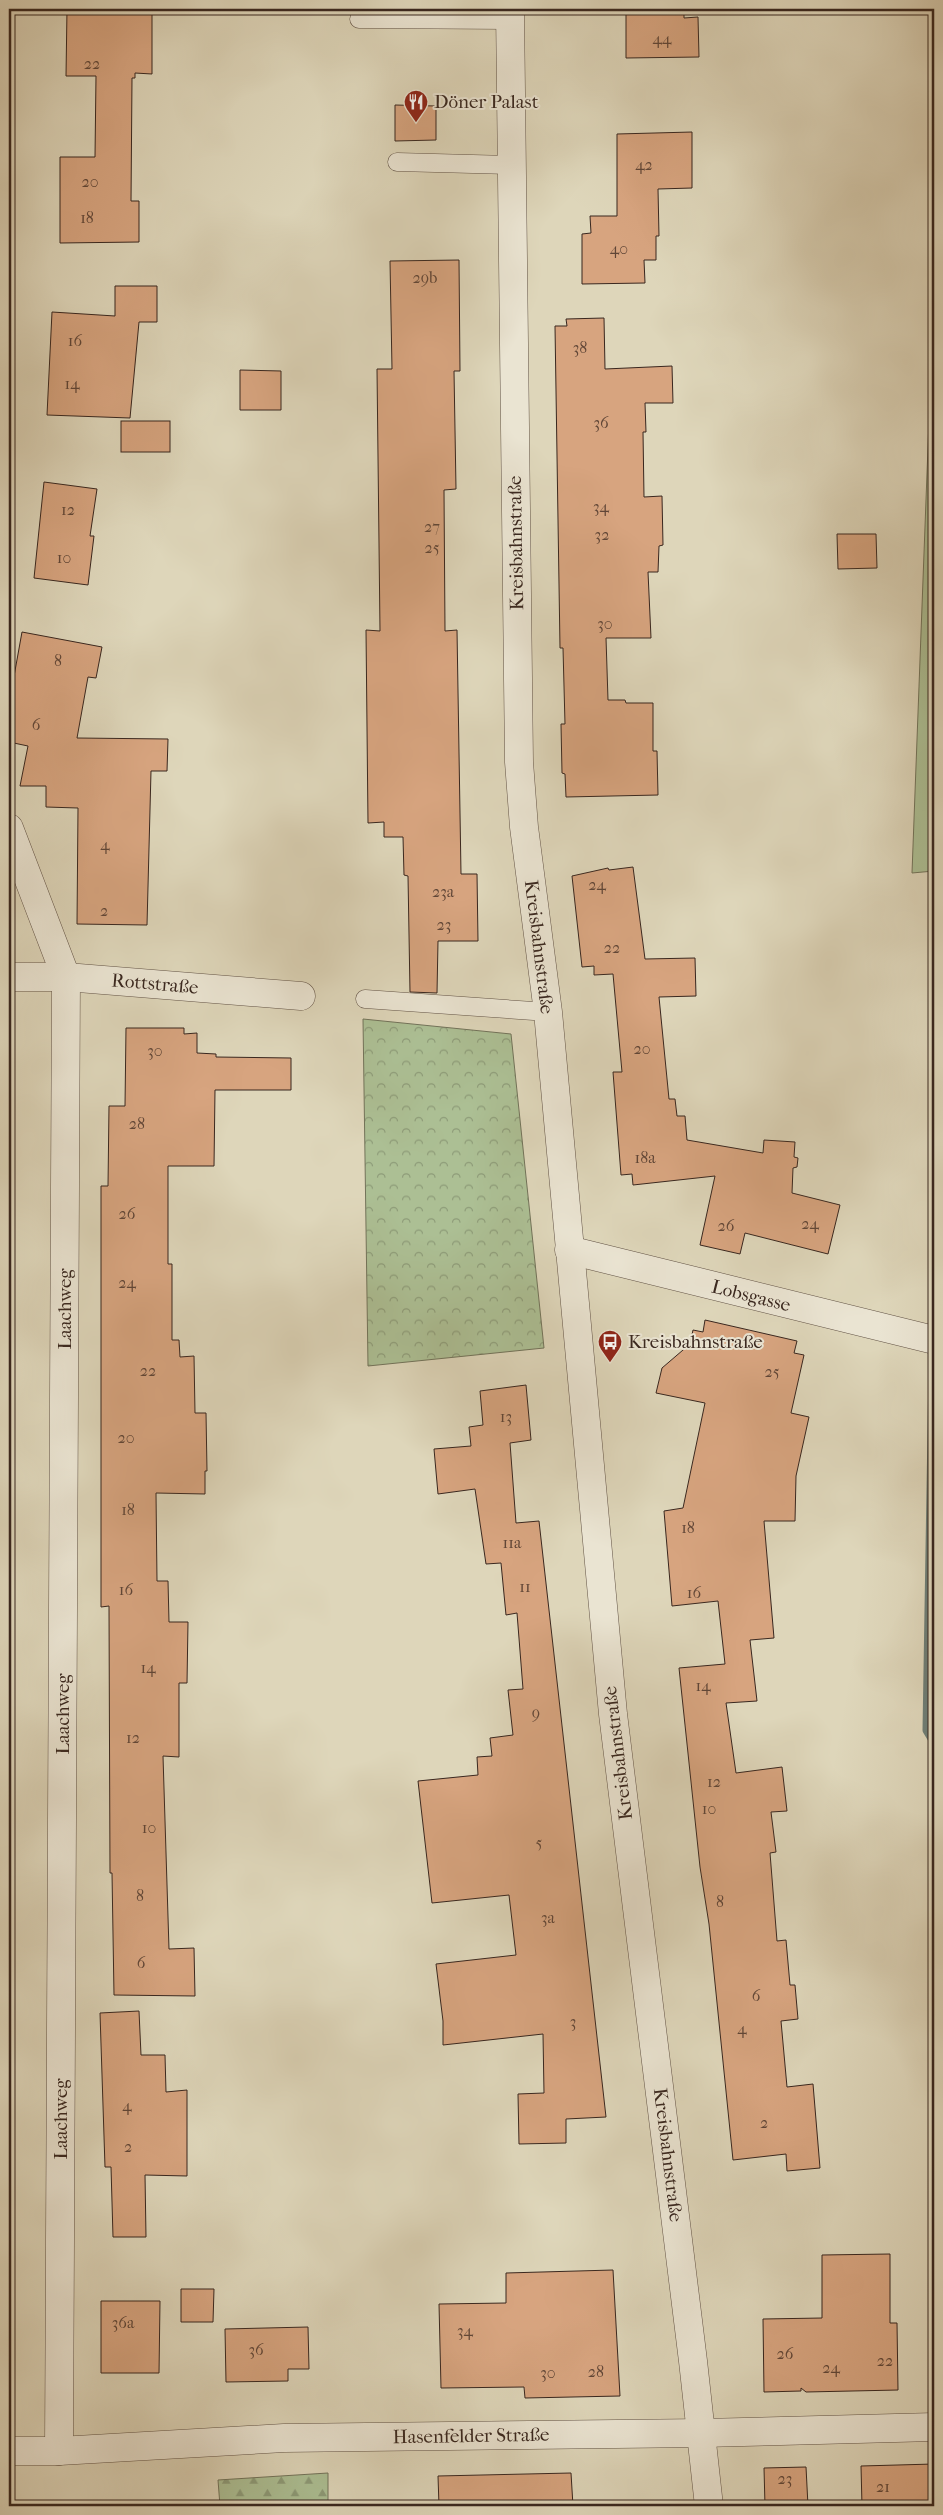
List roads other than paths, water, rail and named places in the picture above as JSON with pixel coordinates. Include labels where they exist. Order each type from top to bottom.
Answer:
[{"type":"street","name":"Kreisbahnstraße","points":[[510,14],[519,762],[524,827],[548,1012],[568,1250],[613,1714],[702,2433],[709,2506]]},
{"type":"street","points":[[9,828],[66,977]]},
{"type":"street","name":"Rottstraße","points":[[9,977],[66,977],[301,996]]},
{"type":"street","name":"Laachweg","points":[[59,2451],[66,977]]},
{"type":"street","name":"Lobsgasse","points":[[568,1250],[903,1334],[934,1340]]},
{"type":"street","name":"Hasenfelder Straße","points":[[9,2451],[59,2451],[284,2438],[702,2433],[934,2427]]},
{"type":"lane","points":[[359,19],[510,14]]},
{"type":"lane","points":[[397,162],[512,165]]},
{"type":"lane","points":[[365,1000],[548,1012]]},
{"type":"waterway","points":[[934,1369],[928,1730],[934,1740]]},
{"type":"place","name":"Döner Palast","points":[[416,123]]},
{"type":"place","name":"Kreisbahnstraße","points":[[610,1363]]}]
